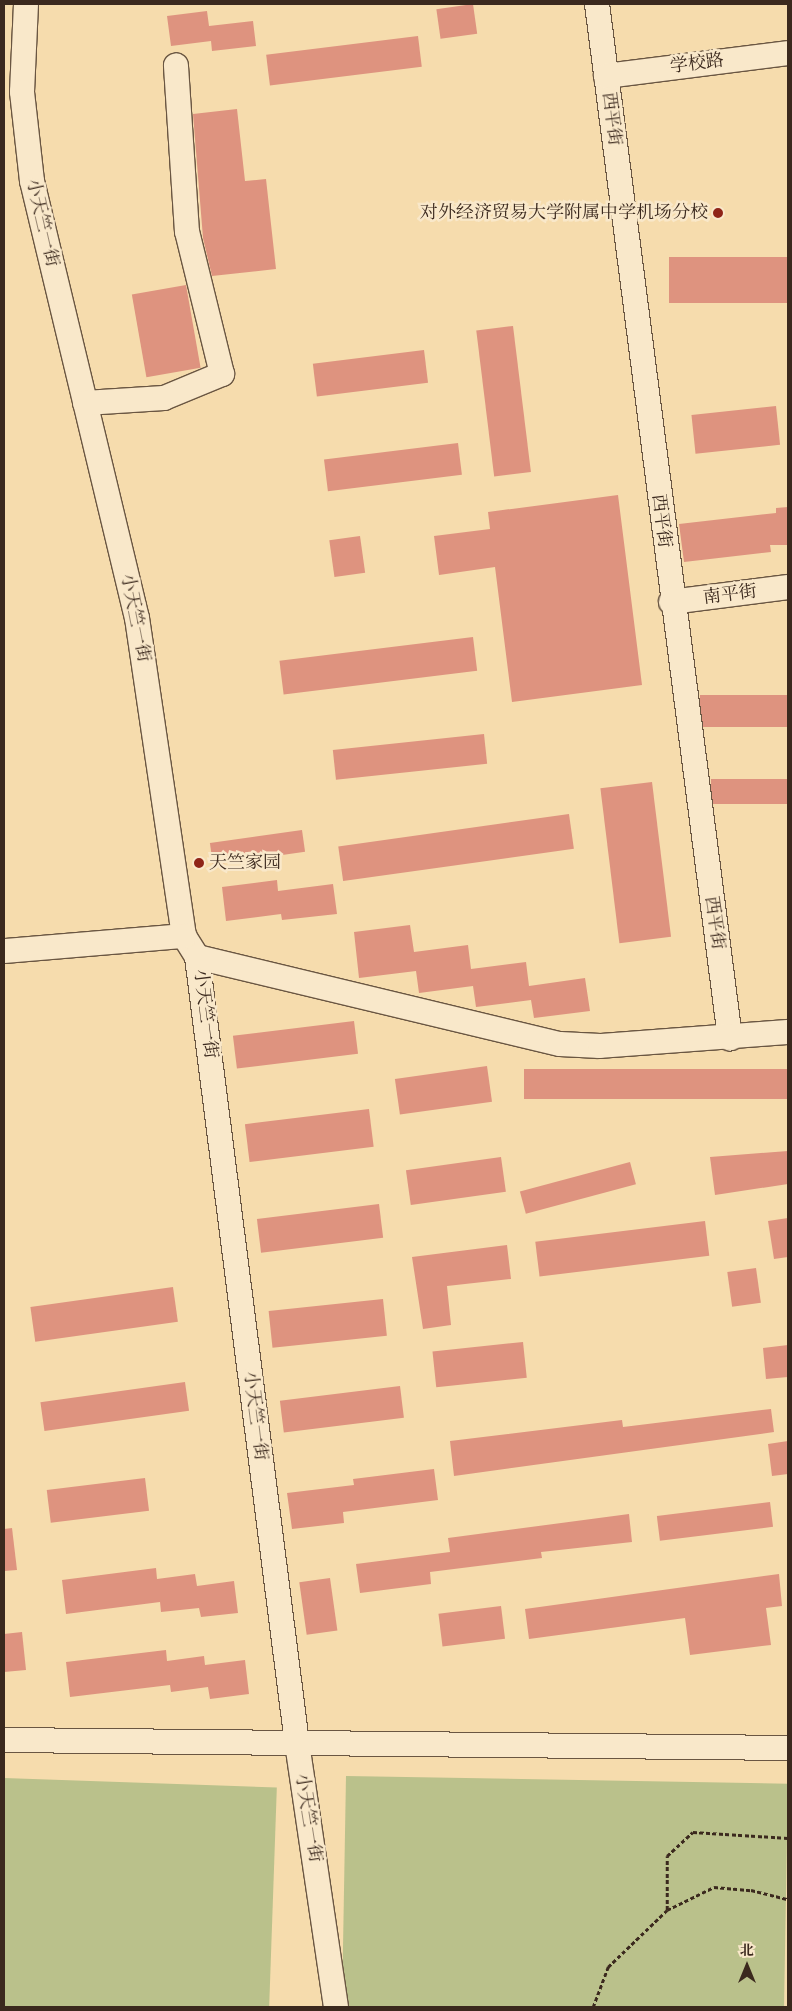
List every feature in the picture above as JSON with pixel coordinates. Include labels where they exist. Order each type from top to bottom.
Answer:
[{"type":"street","name":"小天竺一街","points":[[26,4],[22,92],[27,152],[137,618],[184,936],[198,957],[297,1743],[336,2007]]},
{"type":"street","name":"西平街","points":[[597,4],[671,602],[730,1038]]},
{"type":"street","name":"学校路","points":[[606,76],[788,53]]},
{"type":"street","points":[[85,403],[164,398],[222,374],[187,232],[176,65]]},
{"type":"street","name":"南平街","points":[[671,602],[788,587]]},
{"type":"street","points":[[4,951],[184,936]]},
{"type":"street","points":[[198,957],[560,1044],[600,1046],[730,1038],[788,1032]]},
{"type":"street","points":[[4,1740],[788,1748]]},
{"type":"path","points":[[667,1910],[667,1856],[693,1832],[788,1838]]},
{"type":"path","points":[[593,2007],[608,1967],[667,1910],[714,1887],[751,1890],[788,1899]]},
{"type":"green space","points":[[346,1776],[788,1784],[784,2007],[342,2007]]},
{"type":"green space","points":[[4,1778],[277,1788],[269,2007],[4,2007]]},
{"type":"building","points":[[473,4],[477,34],[441,39],[436,9]]},
{"type":"building","points":[[207,11],[209,26],[253,21],[256,46],[212,51],[211,41],[171,46],[167,16]]},
{"type":"building","points":[[418,36],[422,67],[270,85],[266,55]]},
{"type":"building","points":[[237,109],[245,181],[266,179],[276,269],[212,276],[203,238],[193,114]]},
{"type":"building","points":[[669,257],[788,257],[788,303],[669,303]]},
{"type":"building","points":[[186,285],[201,368],[146,377],[132,295]]},
{"type":"building","points":[[513,326],[531,472],[494,476],[476,331]]},
{"type":"building","points":[[424,350],[428,383],[317,396],[313,364]]},
{"type":"building","points":[[776,406],[780,445],[696,454],[691,415]]},
{"type":"building","points":[[458,443],[462,475],[328,491],[324,459]]},
{"type":"building","points":[[618,495],[642,685],[512,702],[495,567],[439,575],[434,536],[490,529],[488,512]]},
{"type":"building","points":[[788,507],[788,545],[770,545],[771,552],[684,562],[679,524],[776,513],[776,508]]},
{"type":"building","points":[[360,536],[365,573],[334,577],[329,540]]},
{"type":"building","points":[[473,637],[477,671],[284,695],[279,661]]},
{"type":"building","points":[[700,695],[788,695],[788,727],[700,727]]},
{"type":"building","points":[[484,734],[487,764],[336,780],[333,750]]},
{"type":"building","points":[[711,779],[788,779],[788,804],[711,804]]},
{"type":"building","points":[[652,782],[671,937],[619,943],[600,788]]},
{"type":"building","points":[[569,814],[574,849],[343,881],[338,846]]},
{"type":"building","points":[[302,830],[305,852],[213,865],[210,843]]},
{"type":"building","points":[[277,880],[278,891],[333,884],[337,914],[282,920],[281,914],[226,921],[222,887]]},
{"type":"building","points":[[410,925],[414,952],[468,945],[471,969],[526,962],[529,986],[585,978],[590,1011],[534,1018],[531,1000],[476,1007],[473,986],[419,993],[416,971],[359,978],[354,932]]},
{"type":"building","points":[[354,1021],[358,1054],[237,1069],[233,1036]]},
{"type":"building","points":[[487,1066],[492,1102],[400,1115],[395,1079]]},
{"type":"building","points":[[524,1069],[788,1069],[788,1099],[524,1099]]},
{"type":"building","points":[[369,1109],[374,1147],[250,1162],[245,1124]]},
{"type":"building","points":[[788,1151],[788,1184],[715,1195],[710,1157]]},
{"type":"building","points":[[501,1157],[506,1192],[411,1205],[406,1170]]},
{"type":"building","points":[[630,1162],[636,1184],[526,1214],[520,1192]]},
{"type":"building","points":[[379,1204],[383,1238],[261,1253],[257,1219]]},
{"type":"building","points":[[788,1218],[788,1257],[774,1259],[768,1221]]},
{"type":"building","points":[[705,1221],[709,1256],[540,1277],[535,1242]]},
{"type":"building","points":[[507,1245],[511,1279],[447,1286],[451,1325],[423,1329],[412,1257]]},
{"type":"building","points":[[756,1268],[761,1303],[732,1307],[727,1272]]},
{"type":"building","points":[[173,1287],[178,1322],[35,1342],[30,1307]]},
{"type":"building","points":[[383,1299],[387,1336],[272,1348],[269,1311]]},
{"type":"building","points":[[523,1342],[527,1378],[436,1387],[432,1352]]},
{"type":"building","points":[[788,1345],[788,1377],[766,1379],[763,1348]]},
{"type":"building","points":[[185,1382],[189,1411],[44,1431],[40,1402]]},
{"type":"building","points":[[400,1386],[404,1418],[284,1433],[280,1401]]},
{"type":"building","points":[[771,1409],[774,1432],[454,1476],[450,1441],[622,1420],[623,1427]]},
{"type":"building","points":[[788,1441],[788,1474],[772,1476],[768,1444]]},
{"type":"building","points":[[434,1469],[438,1500],[343,1512],[344,1523],[292,1529],[287,1493],[354,1485],[353,1479]]},
{"type":"building","points":[[145,1478],[149,1511],[51,1523],[47,1490]]},
{"type":"building","points":[[770,1502],[773,1527],[660,1541],[657,1516]]},
{"type":"building","points":[[629,1514],[632,1542],[541,1552],[542,1558],[430,1572],[431,1584],[360,1593],[356,1564],[450,1552],[448,1538]]},
{"type":"building","points":[[12,1528],[17,1570],[4,1571],[4,1529]]},
{"type":"building","points":[[156,1568],[157,1579],[195,1574],[197,1586],[234,1581],[238,1613],[201,1617],[199,1608],[161,1612],[160,1602],[66,1614],[62,1580]]},
{"type":"building","points":[[779,1574],[782,1606],[766,1608],[771,1645],[690,1655],[685,1618],[529,1639],[525,1609]]},
{"type":"building","points":[[330,1578],[337,1630],[307,1635],[299,1582]]},
{"type":"building","points":[[501,1606],[505,1639],[442,1646],[438,1614]]},
{"type":"building","points":[[22,1632],[26,1670],[4,1672],[4,1634]]},
{"type":"building","points":[[166,1650],[167,1661],[204,1656],[205,1665],[245,1660],[249,1694],[210,1699],[208,1687],[171,1692],[170,1685],[70,1697],[66,1662]]},
{"type":"place","name":"对外经济贸易大学附属中学机场分校","points":[[718,213]]},
{"type":"place","name":"天竺家园","points":[[199,863]]}]
